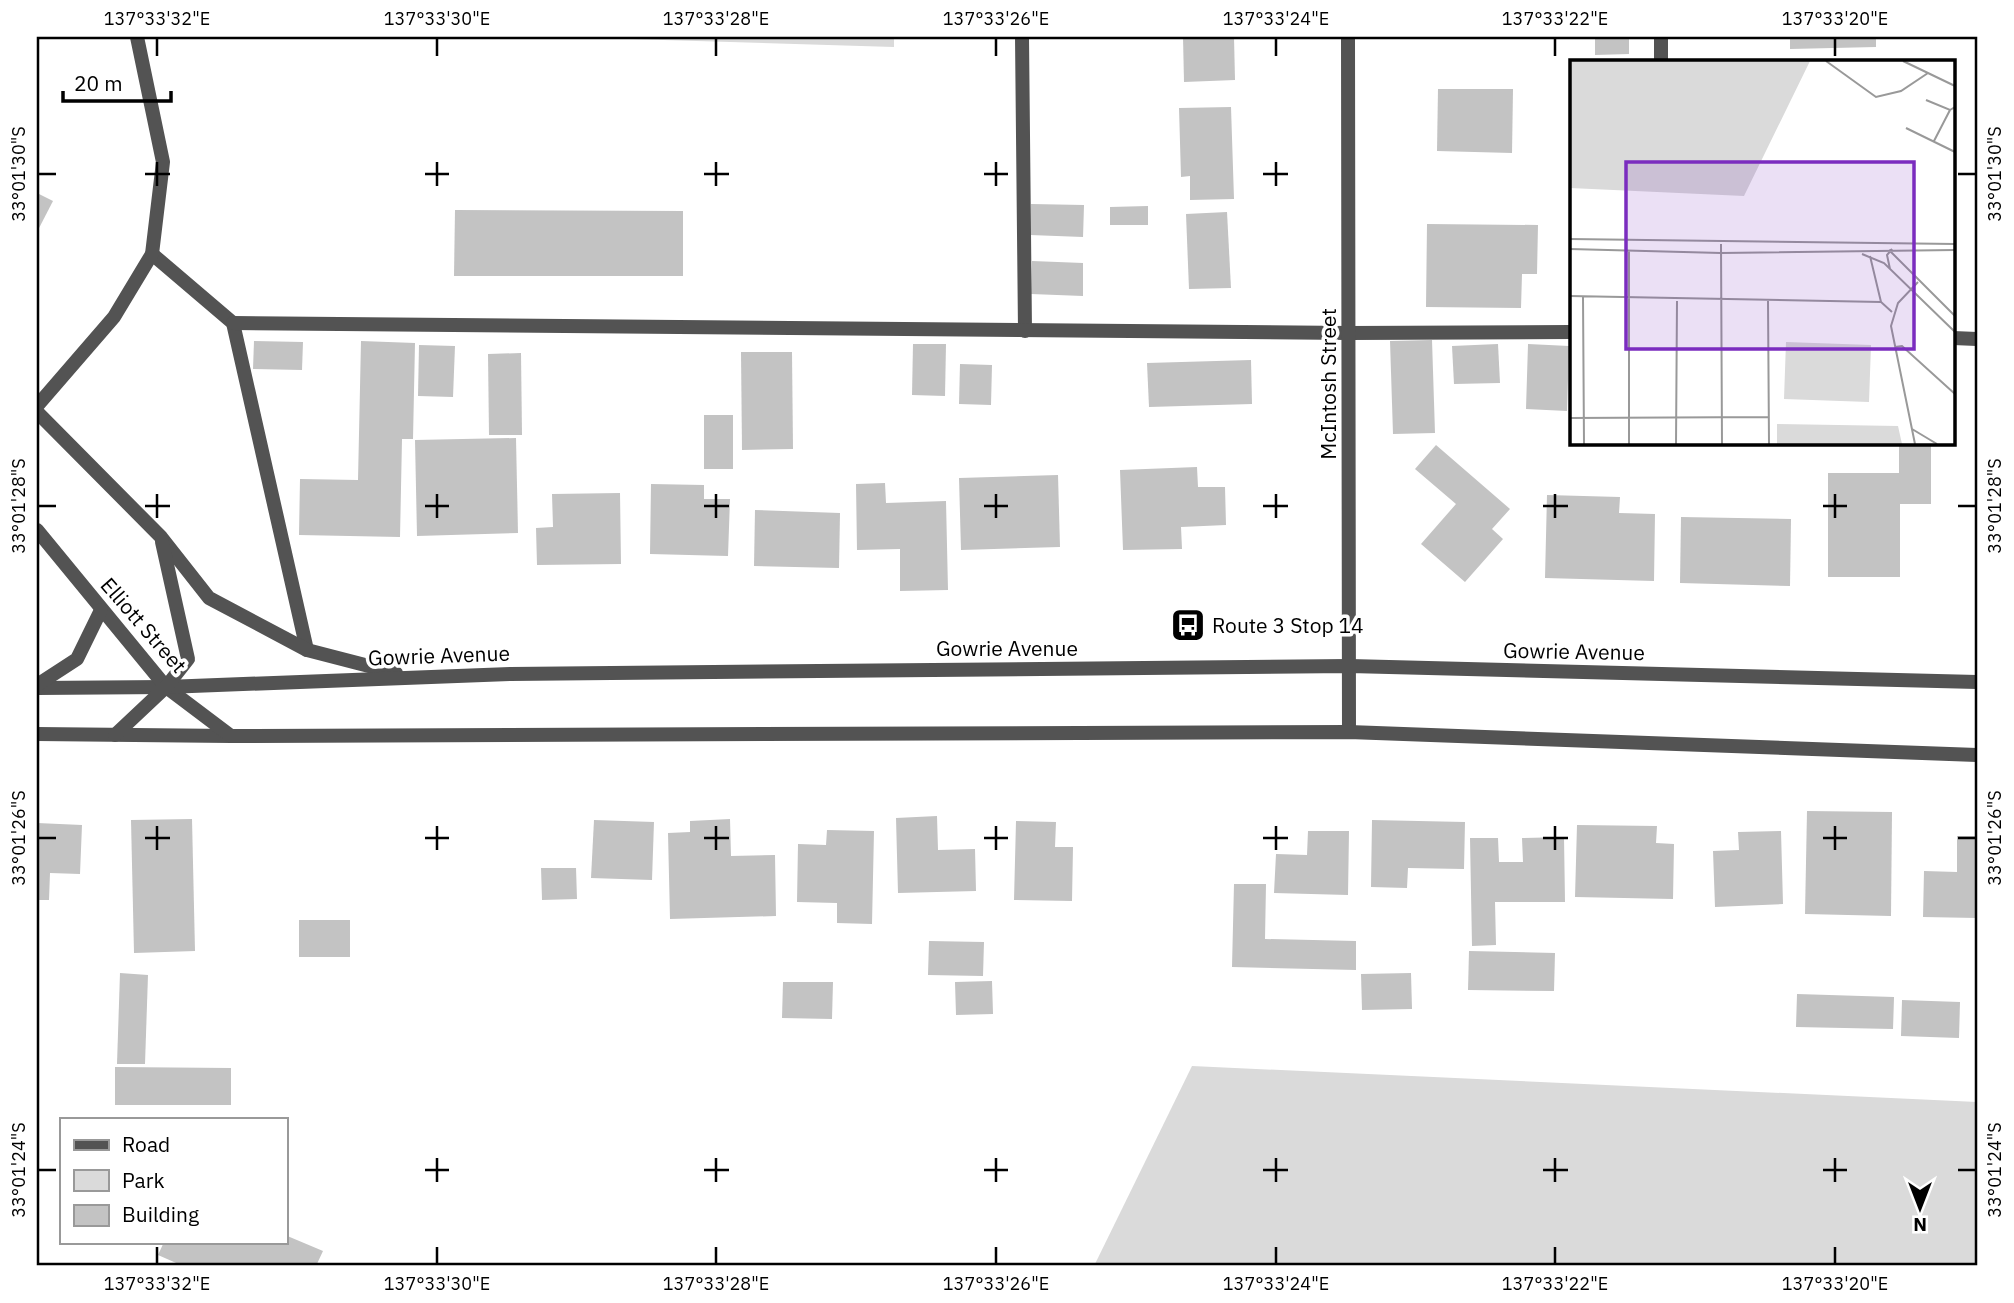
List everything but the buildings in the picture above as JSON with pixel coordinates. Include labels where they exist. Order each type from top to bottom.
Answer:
[{"type":"street","points":[[37,406],[114,317],[152,254],[163,162],[137,37]]},
{"type":"street","points":[[1022,37],[1025,331]]},
{"type":"street","name":"McIntosh Street","points":[[1348,37],[1349,732]]},
{"type":"street","points":[[1661,37],[1661,60]]},
{"type":"street","points":[[152,254],[233,323],[307,650]]},
{"type":"street","points":[[233,323],[1025,331],[1570,332]]},
{"type":"street","points":[[1954,338],[1977,339]]},
{"type":"street","points":[[37,412],[161,537],[209,598],[307,650],[412,677]]},
{"type":"street","name":"Elliott Street","points":[[37,530],[166,687],[231,736]]},
{"type":"street","points":[[115,735],[166,687],[188,659],[161,537]]},
{"type":"street","points":[[37,687],[77,659],[101,610]]},
{"type":"street","name":"Gowrie Avenue","points":[[37,687],[166,687],[538,673],[1350,666],[1977,682]]},
{"type":"street","points":[[37,734],[231,736],[1349,732],[1977,755]]},
{"type":"green space","points":[[562,37],[894,37],[894,47]]},
{"type":"green space","points":[[1192,1066],[1977,1102],[1977,1266],[1094,1266]]},
{"type":"place","name":"Route 3 Stop 14","points":[[1188,625]]}]
